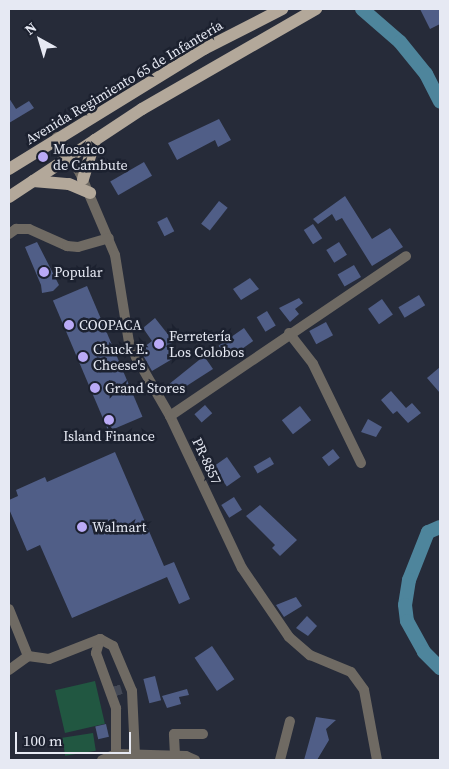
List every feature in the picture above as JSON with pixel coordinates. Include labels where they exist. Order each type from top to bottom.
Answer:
[{"type":"main road","name":"Avenida Regimiento 65 de Infantería","points":[[9,169],[57,137],[204,49],[282,9]]},
{"type":"main road","points":[[9,197],[70,156],[213,66],[311,11]]},
{"type":"main road","points":[[83,180],[95,140]]},
{"type":"main road","points":[[33,181],[69,184],[90,193]]},
{"type":"street","name":"PR-8857","points":[[57,137],[70,156],[90,193],[115,255],[129,342],[170,416],[242,568],[289,637],[310,655],[351,672],[364,690],[377,760]]},
{"type":"street","points":[[9,234],[16,229],[29,228],[67,246],[78,247],[109,238]]},
{"type":"street","points":[[170,416],[289,333],[406,256]]},
{"type":"street","points":[[289,333],[312,364],[361,463]]},
{"type":"street","points":[[9,608],[28,656]]},
{"type":"street","points":[[100,640],[96,653],[111,682],[116,708]]},
{"type":"street","points":[[10,667],[28,656],[49,659],[100,640],[113,646],[132,691],[135,754]]},
{"type":"street","points":[[116,754],[116,708],[118,696]]},
{"type":"street","points":[[280,760],[290,721]]},
{"type":"street","points":[[175,755],[174,734],[203,734]]},
{"type":"street","points":[[102,760],[116,754],[175,755],[195,760]]},
{"type":"green space","points":[[95,681],[105,724],[65,733],[55,690]]},
{"type":"green space","points":[[93,733],[96,751],[65,756],[62,738]]},
{"type":"building","points":[[420,9],[440,9],[440,24],[430,29]]},
{"type":"building","points":[[9,98],[16,109],[29,101],[34,108],[9,123]]},
{"type":"building","points":[[219,119],[231,140],[218,147],[215,140],[177,160],[168,143]]},
{"type":"building","points":[[144,162],[152,176],[118,195],[110,182]]},
{"type":"building","points":[[345,196],[372,239],[390,228],[403,247],[372,266],[342,218],[336,221],[332,214],[318,224],[313,219]]},
{"type":"building","points":[[219,201],[228,208],[210,231],[201,224]]},
{"type":"building","points":[[167,217],[174,231],[164,236],[157,222]]},
{"type":"building","points":[[313,224],[322,238],[313,244],[304,230]]},
{"type":"building","name":"Popular","points":[[37,242],[59,285],[53,291],[42,293],[41,285],[25,247]]},
{"type":"building","points":[[339,242],[347,255],[334,263],[326,250]]},
{"type":"building","points":[[354,265],[361,277],[345,287],[338,274]]},
{"type":"building","points":[[250,278],[259,289],[241,300],[233,289]]},
{"type":"building","points":[[87,286],[142,417],[108,431],[53,300]]},
{"type":"building","points":[[419,295],[425,305],[405,318],[398,307]]},
{"type":"building","points":[[299,298],[303,303],[295,309],[299,314],[290,322],[279,308]]},
{"type":"building","points":[[382,299],[393,315],[379,324],[368,309]]},
{"type":"building","points":[[267,311],[276,326],[265,332],[257,317]]},
{"type":"building","name":"Ferretería Los Colobos","points":[[155,318],[174,342],[166,346],[174,358],[152,371],[140,350],[152,341],[143,328]]},
{"type":"building","points":[[326,322],[333,335],[316,344],[309,331]]},
{"type":"building","points":[[244,328],[253,341],[228,359],[219,346]]},
{"type":"building","points":[[204,356],[213,369],[174,394],[168,385]]},
{"type":"building","points":[[440,367],[440,393],[427,378]]},
{"type":"building","points":[[391,391],[406,408],[412,403],[421,413],[408,423],[397,411],[393,414],[381,400]]},
{"type":"building","points":[[205,405],[212,413],[202,422],[194,414]]},
{"type":"building","points":[[300,406],[311,420],[293,434],[282,420]]},
{"type":"building","points":[[368,419],[382,427],[376,437],[361,432]]},
{"type":"building","points":[[333,449],[340,458],[329,466],[322,458]]},
{"type":"building","name":"Walmart","points":[[115,452],[164,566],[174,562],[190,599],[179,604],[167,577],[72,618],[40,545],[27,551],[9,509],[9,500],[18,496],[16,490],[45,477],[47,482]]},
{"type":"building","points":[[227,457],[241,477],[227,486],[213,467]]},
{"type":"building","points":[[270,457],[274,464],[258,473],[254,466]]},
{"type":"building","points":[[234,497],[242,510],[229,518],[221,505]]},
{"type":"building","points":[[260,505],[297,540],[280,556],[272,548],[275,545],[246,516]]},
{"type":"building","points":[[296,597],[302,606],[284,617],[276,605]]},
{"type":"building","points":[[307,616],[317,626],[308,636],[296,628]]},
{"type":"building","points":[[212,646],[234,679],[217,691],[195,658]]},
{"type":"building","points":[[155,676],[161,700],[149,703],[143,679]]},
{"type":"building","points":[[187,689],[189,695],[179,697],[181,704],[167,708],[162,696]]},
{"type":"building","points":[[316,717],[336,720],[326,729],[329,740],[317,760],[304,760]]},
{"type":"building","points":[[106,724],[109,737],[98,739],[95,726]]},
{"type":"waterway","points":[[362,9],[400,42],[426,74],[440,102]]},
{"type":"waterway","points":[[440,527],[428,532],[409,580],[405,605],[407,621],[424,652],[440,668]]},
{"type":"tunnel","points":[[115,686],[118,696]]},
{"type":"place","name":"Mosaico de Cambute","points":[[43,157]]},
{"type":"place","name":"Popular","points":[[44,272]]},
{"type":"place","name":"COOPACA","points":[[69,325]]},
{"type":"place","name":"Ferretería Los Colobos","points":[[159,344]]},
{"type":"place","name":"Chuck E. Cheese's","points":[[83,357]]},
{"type":"place","name":"Grand Stores","points":[[95,388]]},
{"type":"place","name":"Island Finance","points":[[109,420]]},
{"type":"place","name":"Walmart","points":[[82,527]]}]
